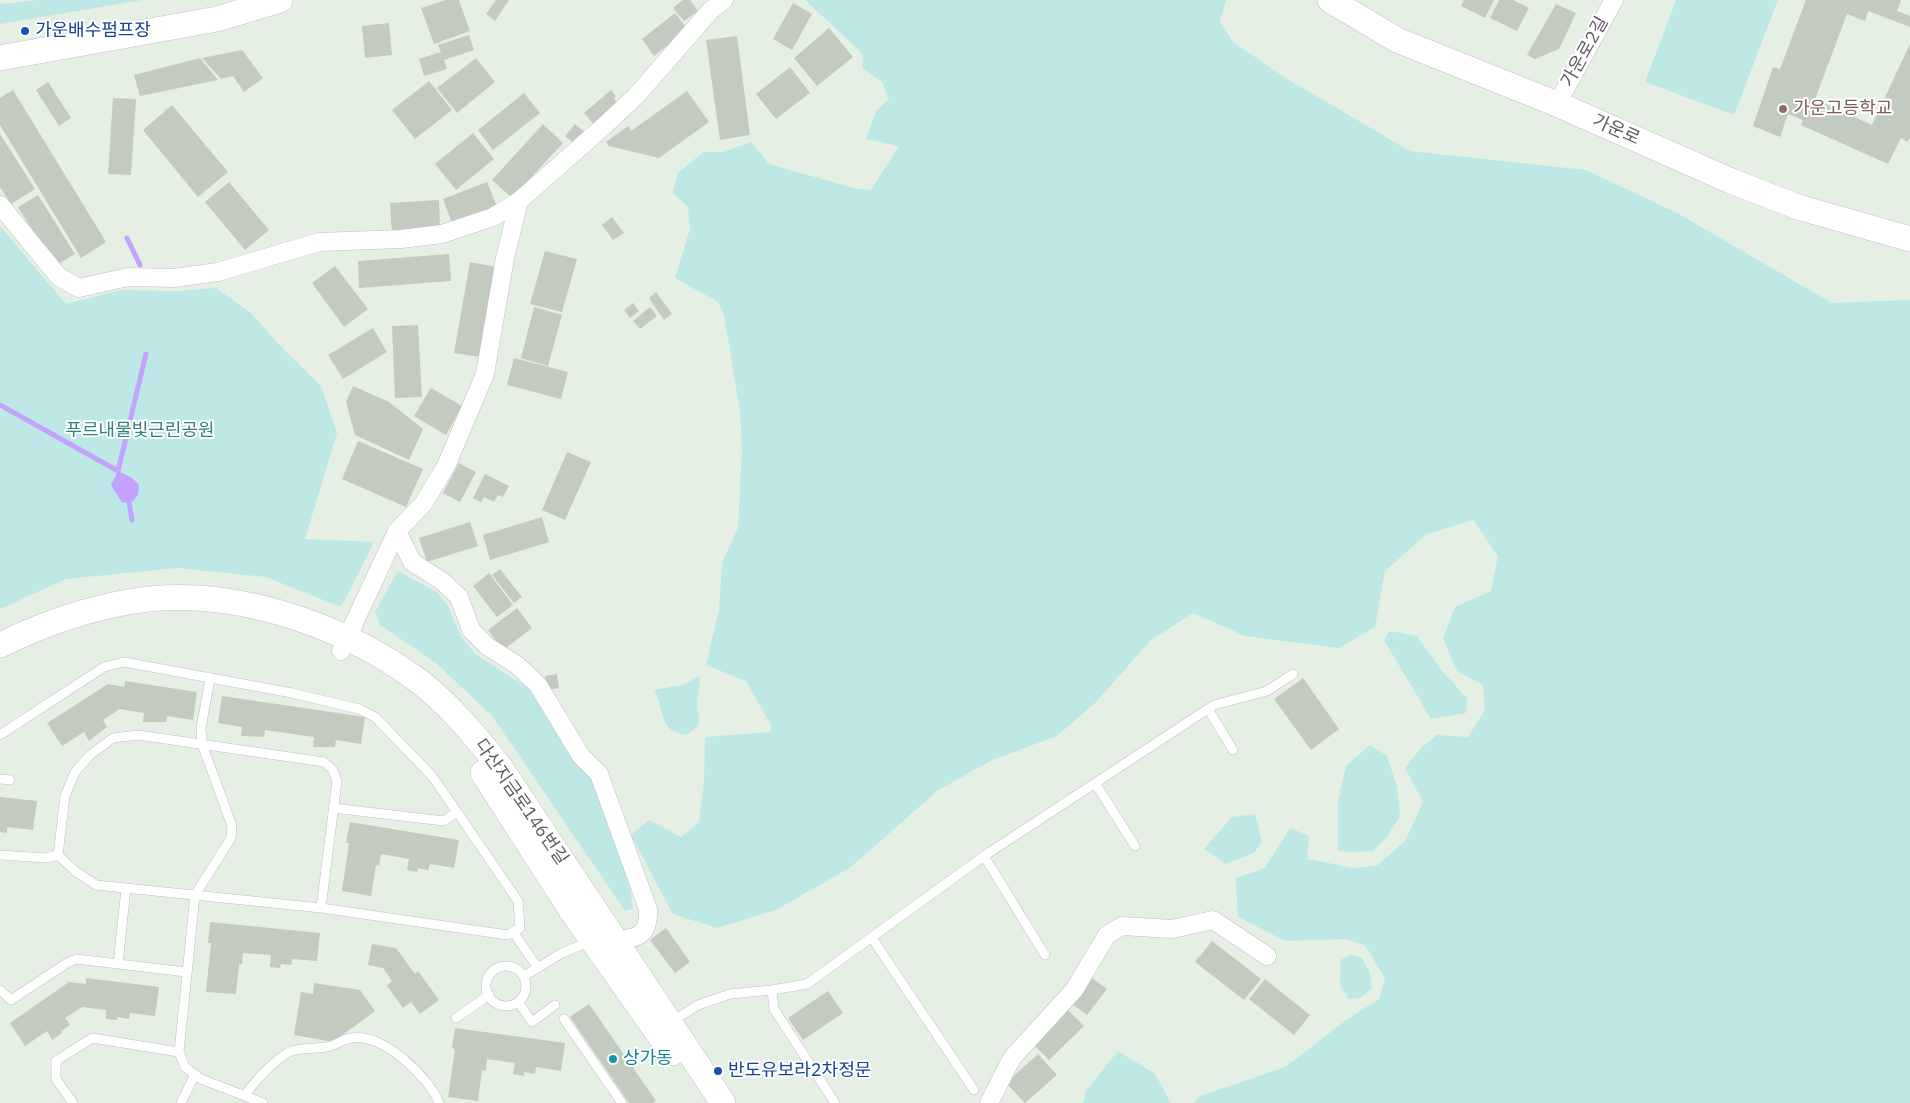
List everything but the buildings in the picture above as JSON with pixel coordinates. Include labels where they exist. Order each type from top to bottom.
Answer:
[{"type":"street","points":[[0,58],[217,18],[280,0]]},
{"type":"street","points":[[0,206],[59,276],[79,288],[128,277],[174,278],[218,272],[319,242],[401,239],[442,234],[493,217],[519,201],[630,102],[711,10],[724,0]]},
{"type":"street","name":"가운로","points":[[1330,0],[1397,40],[1557,104],[1731,180],[1798,207],[1910,239]]},
{"type":"street","name":"가운로2길","points":[[1557,104],[1614,0]]},
{"type":"street","points":[[344,645],[397,531],[423,504],[446,466],[485,374],[505,258],[519,201]]},
{"type":"street","points":[[397,531],[412,562],[442,581],[459,597],[471,630],[487,646],[517,665],[538,685],[581,756],[599,774],[648,909],[648,924],[635,939],[604,941]]},
{"type":"street","name":"다산지금로146번길","points":[[0,645],[36,628],[81,612],[130,601],[184,598],[231,600],[281,612],[420,682],[476,738],[500,767],[604,941],[706,1103]]},
{"type":"street","name":"다산지금로146번길","points":[[0,664],[31,648],[80,630],[127,618],[182,612],[227,616],[344,645]]},
{"type":"street","points":[[989,1103],[1012,1058],[1074,990],[1107,935],[1122,926],[1172,929],[1213,920],[1267,956]]},
{"type":"street","name":"다산지금로146번길","points":[[604,941],[671,1022],[723,1103]]},
{"type":"lane","points":[[0,735],[104,667],[124,662],[302,695],[359,709],[375,717],[432,776],[518,901],[520,928],[508,935],[321,908],[96,885],[75,871],[58,855]]},
{"type":"lane","points":[[671,1022],[698,1005],[730,994],[807,984],[984,856],[1214,705],[1268,691],[1293,674]]},
{"type":"lane","points":[[210,679],[201,728],[202,744],[232,826],[231,838],[195,895],[178,1052],[186,1067],[201,1079],[263,1103]]},
{"type":"lane","points":[[1208,709],[1233,750]]},
{"type":"lane","points":[[58,855],[65,796],[75,772],[90,755],[113,738],[138,735],[324,762],[333,770],[337,781],[321,908]]},
{"type":"lane","points":[[0,779],[10,780]]},
{"type":"lane","points":[[1095,783],[1135,846]]},
{"type":"lane","points":[[333,808],[444,821],[457,812]]},
{"type":"lane","points":[[0,855],[45,858],[58,855]]},
{"type":"lane","points":[[984,856],[1045,955]]},
{"type":"lane","points":[[118,964],[126,888]]},
{"type":"lane","points":[[513,932],[538,968]]},
{"type":"lane","points":[[872,938],[974,1090]]},
{"type":"lane","points":[[524,976],[562,953],[604,941]]},
{"type":"lane","points":[[0,990],[11,1000],[67,962],[76,959],[186,972]]},
{"type":"lane","points":[[508,966],[518,969],[524,976],[527,986],[525,995],[518,1003],[500,1006],[488,996],[486,982],[490,973],[498,968],[508,966]]},
{"type":"lane","points":[[772,990],[774,1009],[835,1103]]},
{"type":"lane","points":[[456,1018],[488,996]]},
{"type":"lane","points":[[518,1003],[532,1022],[555,1005]]},
{"type":"lane","points":[[564,1019],[622,1103]]},
{"type":"lane","points":[[73,1103],[56,1079],[56,1061],[92,1038],[178,1052]]},
{"type":"lane","points":[[244,1095],[259,1076],[290,1051],[333,1047],[352,1038],[375,1041],[408,1061],[434,1090],[438,1103]]},
{"type":"lane","points":[[181,1103],[195,1074]]},
{"type":"green space","points":[[38,0],[142,0],[0,24],[0,4]]},
{"type":"green space","points":[[805,0],[1226,0],[1220,22],[1233,42],[1287,79],[1410,151],[1586,170],[1679,214],[1832,303],[1910,300],[1910,1103],[1194,1103],[1200,1096],[1285,1067],[1345,1021],[1379,999],[1385,978],[1365,945],[1345,939],[1285,941],[1238,917],[1236,878],[1265,868],[1290,828],[1309,836],[1307,859],[1354,868],[1378,865],[1405,841],[1423,802],[1405,768],[1421,748],[1437,735],[1468,737],[1485,710],[1483,685],[1457,671],[1443,638],[1455,607],[1491,591],[1498,556],[1473,520],[1427,534],[1385,571],[1375,627],[1339,648],[1245,636],[1193,613],[1151,640],[1096,702],[1057,736],[992,760],[937,791],[851,867],[776,910],[717,928],[673,914],[631,835],[649,820],[681,837],[699,822],[704,781],[705,737],[771,732],[771,725],[746,681],[706,665],[719,610],[722,563],[738,528],[742,450],[740,411],[724,314],[718,302],[675,278],[690,229],[688,207],[673,193],[677,174],[703,152],[723,152],[751,142],[769,164],[857,189],[871,190],[899,146],[866,139],[876,111],[889,99],[882,82],[862,68],[863,54]]},
{"type":"green space","points":[[1676,0],[1778,0],[1734,115],[1645,82]]},
{"type":"green space","name":"푸르내물빛근린공원","points":[[0,226],[66,304],[121,290],[178,291],[216,288],[251,313],[284,350],[321,386],[337,433],[305,539],[374,542],[341,607],[266,577],[177,568],[66,579],[0,609]]},
{"type":"green space","points":[[398,571],[437,592],[448,606],[461,636],[475,654],[534,692],[594,775],[630,888],[633,909],[625,911],[493,717],[436,663],[380,625],[375,612]]},
{"type":"green space","points":[[1389,631],[1417,636],[1442,671],[1467,698],[1466,713],[1431,719],[1384,640]]},
{"type":"green space","points":[[699,676],[698,724],[687,735],[671,730],[664,720],[654,690],[683,685]]},
{"type":"green space","points":[[1370,745],[1387,756],[1397,787],[1400,816],[1387,837],[1373,851],[1350,852],[1338,850],[1338,801],[1346,766]]},
{"type":"green space","points":[[1255,814],[1262,842],[1254,853],[1226,864],[1204,849],[1232,817]]},
{"type":"green space","points":[[1351,954],[1362,958],[1370,972],[1372,988],[1360,998],[1348,999],[1340,984],[1341,960]]},
{"type":"green space","points":[[1118,1051],[1155,1074],[1171,1103],[1083,1103],[1086,1091]]},
{"type":"shaded area","points":[[118,471],[132,478],[139,485],[138,495],[133,501],[122,503],[111,485]]},
{"type":"waterway","points":[[127,238],[140,265]]},
{"type":"waterway","points":[[0,405],[118,471],[146,354]]},
{"type":"waterway","points":[[129,502],[132,520]]},
{"type":"place","name":"가운배수펌프장","points":[[25,31]]},
{"type":"place","name":"가운고등학교","points":[[1783,109]]},
{"type":"place","name":"상가동","points":[[613,1059]]},
{"type":"place","name":"반도유보라2차정문","points":[[718,1071]]}]
